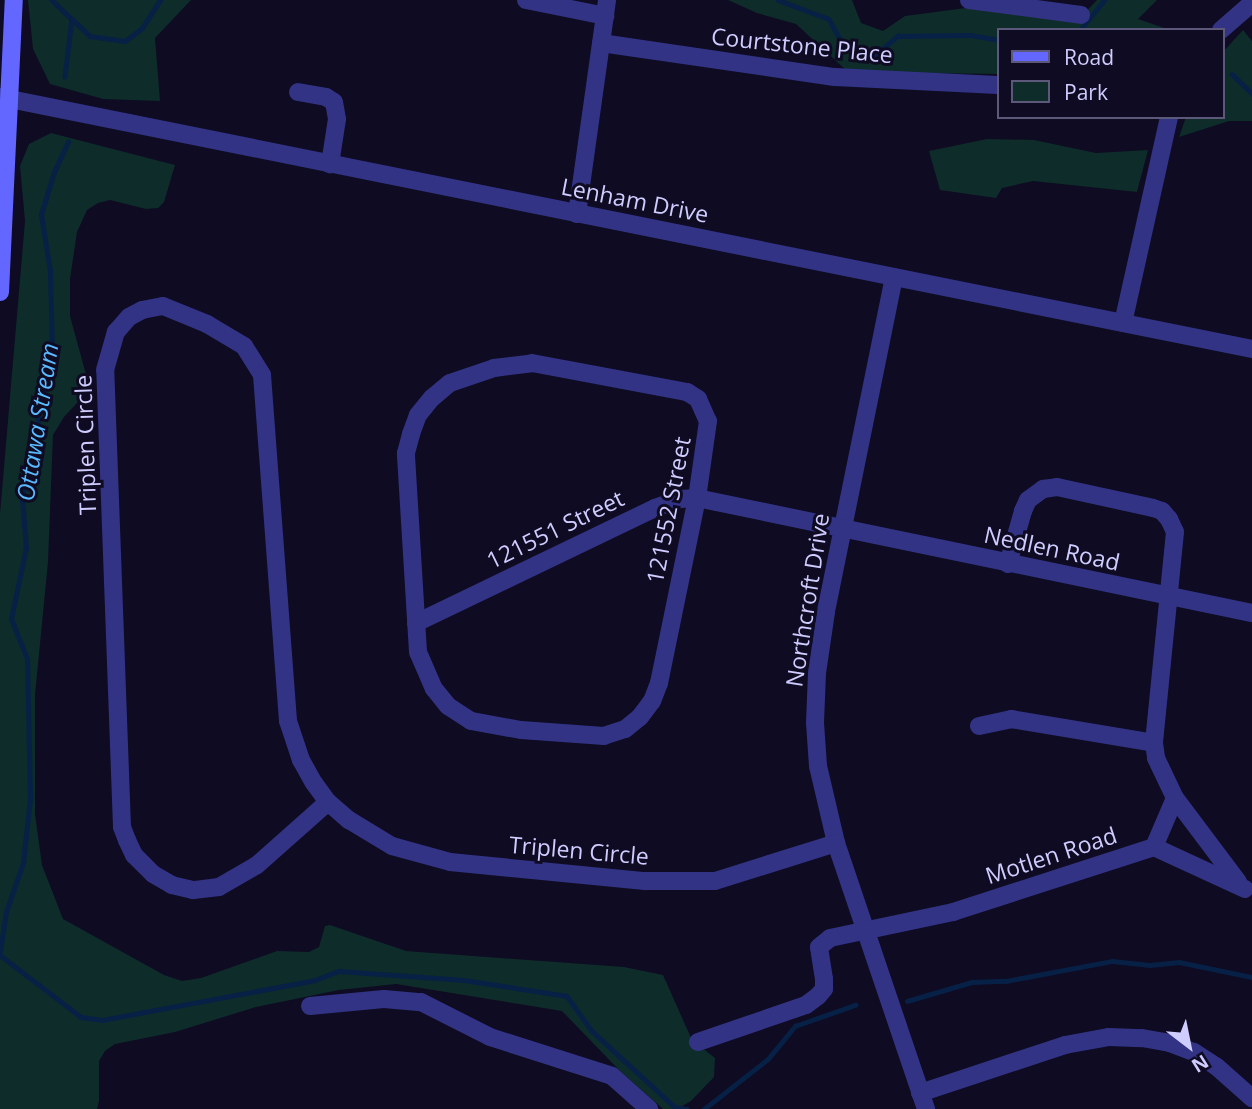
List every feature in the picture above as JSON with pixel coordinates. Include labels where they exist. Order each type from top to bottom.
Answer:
[{"type":"main road","points":[[0,292],[4,98],[14,0]]},
{"type":"street","points":[[526,0],[606,8],[577,215]]},
{"type":"street","points":[[969,0],[1081,15]]},
{"type":"street","points":[[1223,28],[1252,3]]},
{"type":"street","name":"Courtstone Place","points":[[601,43],[835,77],[996,85]]},
{"type":"street","points":[[298,92],[326,96],[334,102],[337,118],[330,164]]},
{"type":"street","name":"Lenham Drive","points":[[4,98],[1252,349]]},
{"type":"street","points":[[1124,323],[1169,119]]},
{"type":"street","name":"Northcroft Drive","points":[[894,276],[822,638],[815,723],[818,766],[836,844],[923,1101]]},
{"type":"street","name":"Triplen Circle","points":[[328,802],[257,864],[219,887],[193,890],[172,885],[153,874],[134,855],[122,827],[105,370],[116,332],[129,317],[142,310],[163,306],[207,324],[244,346],[262,375],[288,721],[301,760],[328,802],[372,836],[414,855],[450,862],[645,881],[715,881],[836,844]]},
{"type":"street","name":"121552 Street","points":[[532,363],[687,392],[698,399],[708,421],[697,498],[659,683],[652,701],[625,729],[590,737],[496,727],[471,721],[448,706],[425,672],[418,652],[416,623],[406,453],[418,415],[432,398],[450,383],[494,368],[532,363]]},
{"type":"street","points":[[1008,564],[1028,500],[1043,489],[1057,487],[1162,511],[1175,532],[1154,743],[1156,758],[1175,798],[1248,891]]},
{"type":"street","name":"121551 Street","points":[[416,623],[655,508],[680,499],[697,498],[842,528]]},
{"type":"street","name":"Nedlen Road","points":[[842,528],[1252,613]]},
{"type":"street","points":[[979,726],[1011,719],[1154,743]]},
{"type":"street","points":[[1154,847],[1175,798]]},
{"type":"street","name":"Motlen Road","points":[[865,928],[964,909],[1154,847],[1248,891]]},
{"type":"street","points":[[698,1042],[806,1005],[824,989],[819,955],[822,941],[865,928]]},
{"type":"street","points":[[310,1006],[384,999],[421,1003],[490,1037],[612,1076],[649,1109]]},
{"type":"street","points":[[923,1101],[1065,1045],[1109,1037],[1142,1038],[1194,1052],[1217,1067],[1252,1098]]},
{"type":"green space","points":[[28,0],[191,0],[155,38],[160,101],[103,99],[50,84],[33,49]]},
{"type":"green space","points":[[728,0],[852,0],[861,23],[883,31],[905,16],[966,8],[1077,21],[1097,0],[1157,0],[1138,19],[1164,28],[996,28],[996,74],[848,72],[796,24],[757,13]]},
{"type":"green space","points":[[1243,30],[1252,41],[1252,121],[1229,121],[1179,137],[1185,119],[1224,119],[1224,51]]},
{"type":"green space","points":[[51,133],[175,165],[164,202],[158,208],[146,209],[110,200],[87,210],[77,232],[70,279],[70,316],[90,389],[64,417],[53,435],[48,562],[35,695],[35,814],[42,865],[63,919],[164,975],[182,981],[201,978],[277,951],[309,952],[319,947],[325,926],[330,925],[406,951],[624,967],[663,975],[692,1040],[715,1058],[714,1077],[691,1101],[677,1109],[663,1109],[620,1071],[562,1011],[396,984],[339,990],[256,1007],[175,1032],[115,1044],[105,1051],[99,1061],[97,1109],[0,1109],[0,514],[25,221],[20,166],[29,144]]},
{"type":"green space","points":[[987,139],[1034,140],[1096,153],[1148,150],[1137,192],[1033,181],[1002,188],[996,198],[940,190],[929,151]]},
{"type":"waterway","name":"Ottawa Stream","points":[[52,0],[72,19],[65,77]]},
{"type":"waterway","points":[[72,19],[90,36],[125,41],[142,28],[160,0]]},
{"type":"waterway","points":[[778,0],[829,19],[842,42],[860,59],[869,60],[898,36],[971,35],[996,40]]},
{"type":"waterway","points":[[1082,28],[1104,0]]},
{"type":"waterway","points":[[1232,74],[1252,93]]},
{"type":"waterway","name":"Ottawa Stream","points":[[0,952],[6,912],[23,863],[30,799],[27,659],[11,619],[26,548],[22,499],[52,352],[50,271],[41,215],[54,172],[68,142]]},
{"type":"waterway","points":[[0,955],[81,1017],[102,1020],[315,980],[339,971],[464,980],[567,996],[592,1031],[675,1107],[687,1109]]},
{"type":"waterway","points":[[907,1001],[972,982],[1006,981],[1112,961],[1150,965],[1179,962],[1252,977]]},
{"type":"waterway","points":[[704,1109],[768,1059],[795,1026],[855,1005]]}]
